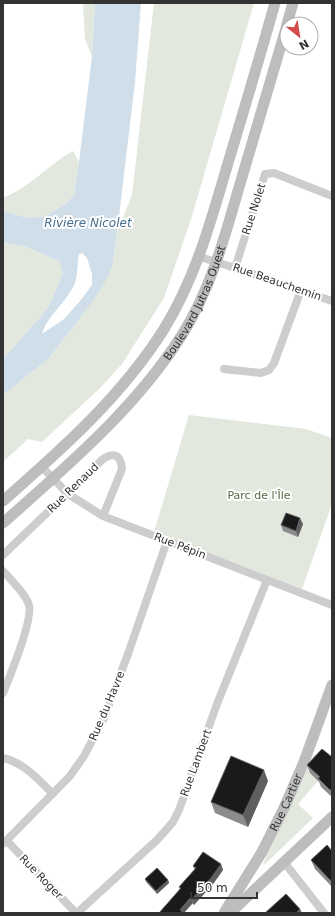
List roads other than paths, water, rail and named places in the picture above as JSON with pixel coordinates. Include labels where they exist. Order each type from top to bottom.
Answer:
[{"type":"main road","name":"Boulevard Jutras Ouest","points":[[3,501],[42,467],[108,402],[143,359],[164,329],[175,309],[200,257],[275,3]]},
{"type":"main road","name":"Boulevard Jutras Ouest","points":[[289,16],[293,3]]},
{"type":"main road","name":"Boulevard Jutras Ouest","points":[[3,523],[53,478],[140,392],[182,335],[196,310],[217,262],[279,51]]},
{"type":"main road","name":"Rue Cartier","points":[[224,913],[262,852],[284,808],[304,762],[332,685]]},
{"type":"main road","points":[[230,913],[332,817]]},
{"type":"street","name":"Rue Nolet","points":[[235,268],[265,174],[274,173],[332,196]]},
{"type":"street","name":"Rue Beauchemin","points":[[200,257],[332,300]]},
{"type":"street","points":[[224,370],[261,373],[269,370],[274,363],[301,290]]},
{"type":"street","name":"Rue Renaud","points":[[3,555],[103,459],[110,455],[115,455],[121,463],[122,469],[103,516]]},
{"type":"street","name":"Rue Pépin","points":[[42,467],[68,494],[103,516],[332,605]]},
{"type":"street","name":"Rue du Havre","points":[[5,843],[70,776],[84,756],[104,718],[167,541]]},
{"type":"street","points":[[3,571],[24,596],[29,605],[29,620],[3,693]]},
{"type":"street","name":"Rue Lambert","points":[[76,913],[157,840],[173,822],[179,810],[217,704],[267,580]]},
{"type":"street","points":[[3,758],[24,767],[53,794]]},
{"type":"street","name":"Rue Roger","points":[[5,843],[76,913]]},
{"type":"street","points":[[284,862],[324,913]]},
{"type":"water","name":"Rivière Nicolet","points":[[95,3],[141,3],[135,82],[112,267],[103,286],[49,358],[3,395],[3,359],[48,308],[63,274],[59,261],[26,247],[3,242],[3,211],[28,218],[46,216],[63,206],[74,195],[92,56]],"holes":[[[82,253],[87,258],[92,274],[92,285],[64,319],[42,334],[44,327],[52,315],[71,292],[76,278],[79,254]]]},
{"type":"park label","name":"Parc de l'Île","points":[[259,495]]}]
